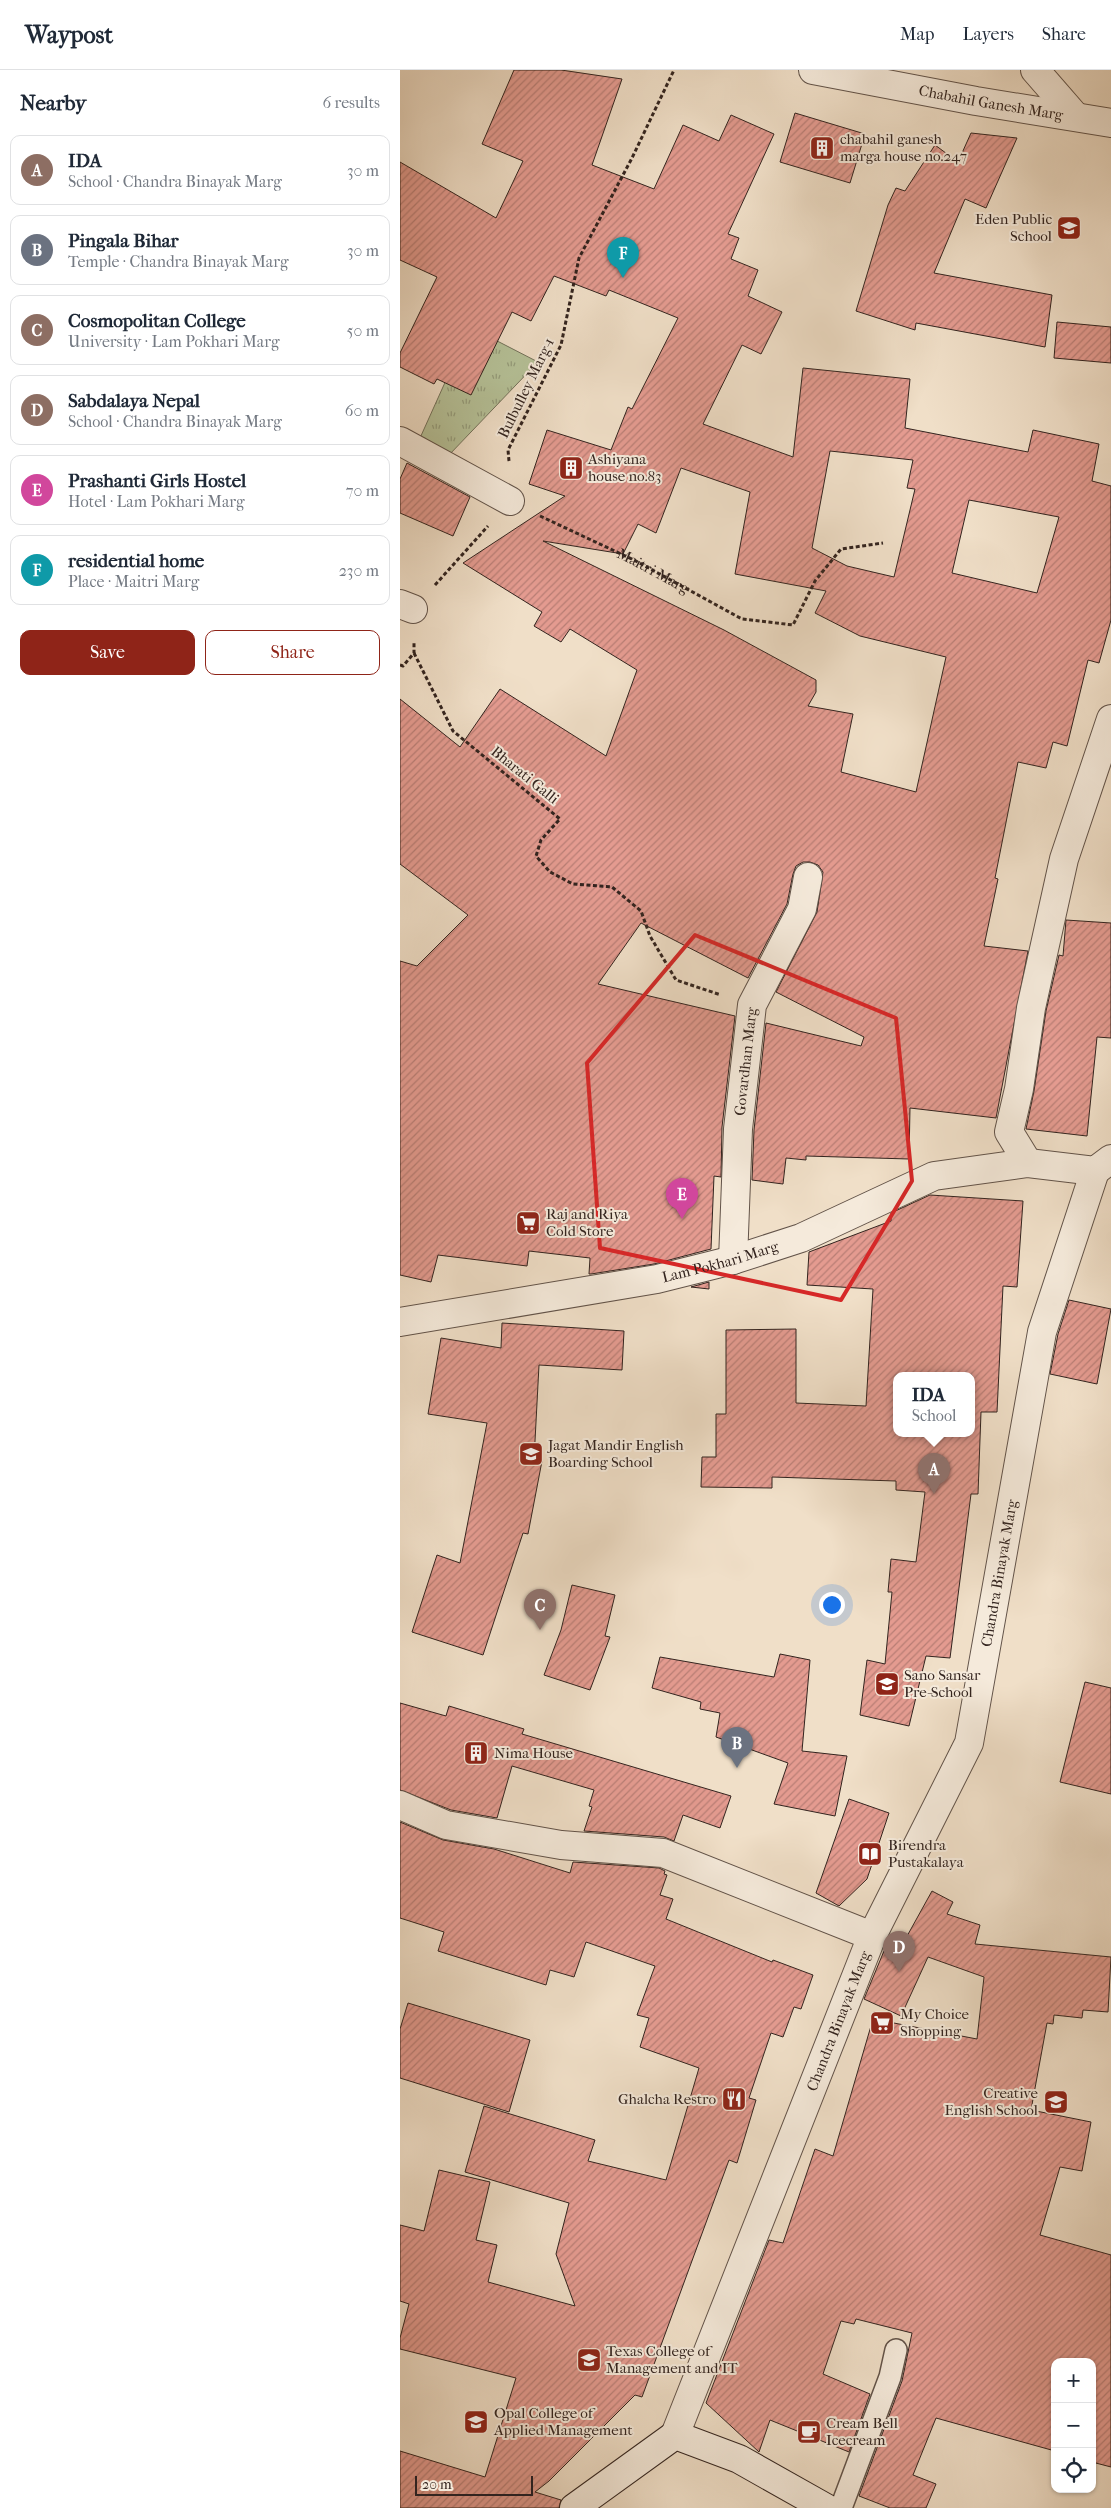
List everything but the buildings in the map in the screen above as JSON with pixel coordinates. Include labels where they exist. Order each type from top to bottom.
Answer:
[{"type":"street","name":"Chabahil Ganesh Marg","points":[[813,70],[976,101],[1111,122]]},
{"type":"street","points":[[1034,70],[1075,116]]},
{"type":"street","points":[[400,441],[510,501]]},
{"type":"street","points":[[1028,1163],[1009,1132],[1019,1089],[1031,1008],[1064,859],[1111,720]]},
{"type":"street","name":"Govardhan Marg","points":[[733,1260],[738,1129],[752,1005],[802,909],[808,877]]},
{"type":"street","name":"Chandra Binayak Marg","points":[[675,2435],[872,1936],[969,1743],[1042,1332],[1103,1165],[1028,1163]]},
{"type":"street","name":"Lam Pokhari Marg","points":[[400,1322],[657,1279],[733,1260],[801,1238],[934,1176],[1028,1163]]},
{"type":"street","points":[[400,1805],[446,1825],[561,1845],[662,1853],[872,1936]]},
{"type":"street","points":[[574,2508],[675,2435],[739,2459],[826,2508]]},
{"type":"lane","points":[[841,2508],[890,2377],[896,2350]]},
{"type":"path","name":"Bulbulley Marg-1","points":[[510,501],[508,450],[561,345],[579,258],[632,158],[674,70]]},
{"type":"path","name":"Maitri Marg","points":[[510,501],[634,560],[742,619],[793,625],[815,580],[841,549],[883,543]]},
{"type":"path","points":[[400,666],[414,653],[407,606],[510,501]]},
{"type":"path","name":"Bharati Galli","points":[[414,653],[453,731],[560,819],[541,840],[536,856],[550,872],[573,884],[612,887],[641,911],[650,936],[676,980],[752,1005]]},
{"type":"highlighted area","points":[[695,935],[896,1018],[912,1181],[841,1300],[600,1248],[587,1063]]},
{"type":"green space","points":[[470,327],[538,362],[449,455],[420,438]]},
{"type":"place","name":"chabahil ganesh marga house no.247","points":[[822,148]]},
{"type":"place","name":"Eden Public School","points":[[1069,228]]},
{"type":"place","name":"residential home","points":[[623,278]]},
{"type":"place","name":"Ashiyana house no.83","points":[[571,468]]},
{"type":"place","name":"Prashanti Girls Hostel","points":[[682,1219]]},
{"type":"place","name":"Raj and Riya Cold Store","points":[[528,1223]]},
{"type":"place","name":"Jagat Mandir English Boarding School","points":[[531,1454]]},
{"type":"place","name":"IDA","points":[[934,1494]]},
{"type":"place","name":"Cosmopolitan College","points":[[540,1630]]},
{"type":"place","name":"Sano Sansar Pre-School","points":[[887,1684]]},
{"type":"place","name":"Nima House","points":[[476,1753]]},
{"type":"place","name":"Pingala Bihar","points":[[737,1768]]},
{"type":"place","name":"Birendra Pustakalaya","points":[[870,1854]]},
{"type":"place","name":"Sabdalaya Nepal","points":[[899,1972]]},
{"type":"place","name":"My Choice Shopping","points":[[882,2023]]},
{"type":"place","name":"Ghalcha Restro","points":[[734,2099]]},
{"type":"place","name":"Creative English School","points":[[1056,2102]]},
{"type":"place","name":"Texas College of Management and IT","points":[[589,2360]]},
{"type":"place","name":"Opal College of Applied Management","points":[[476,2422]]},
{"type":"place","name":"Cream Bell Icecream","points":[[809,2432]]}]
